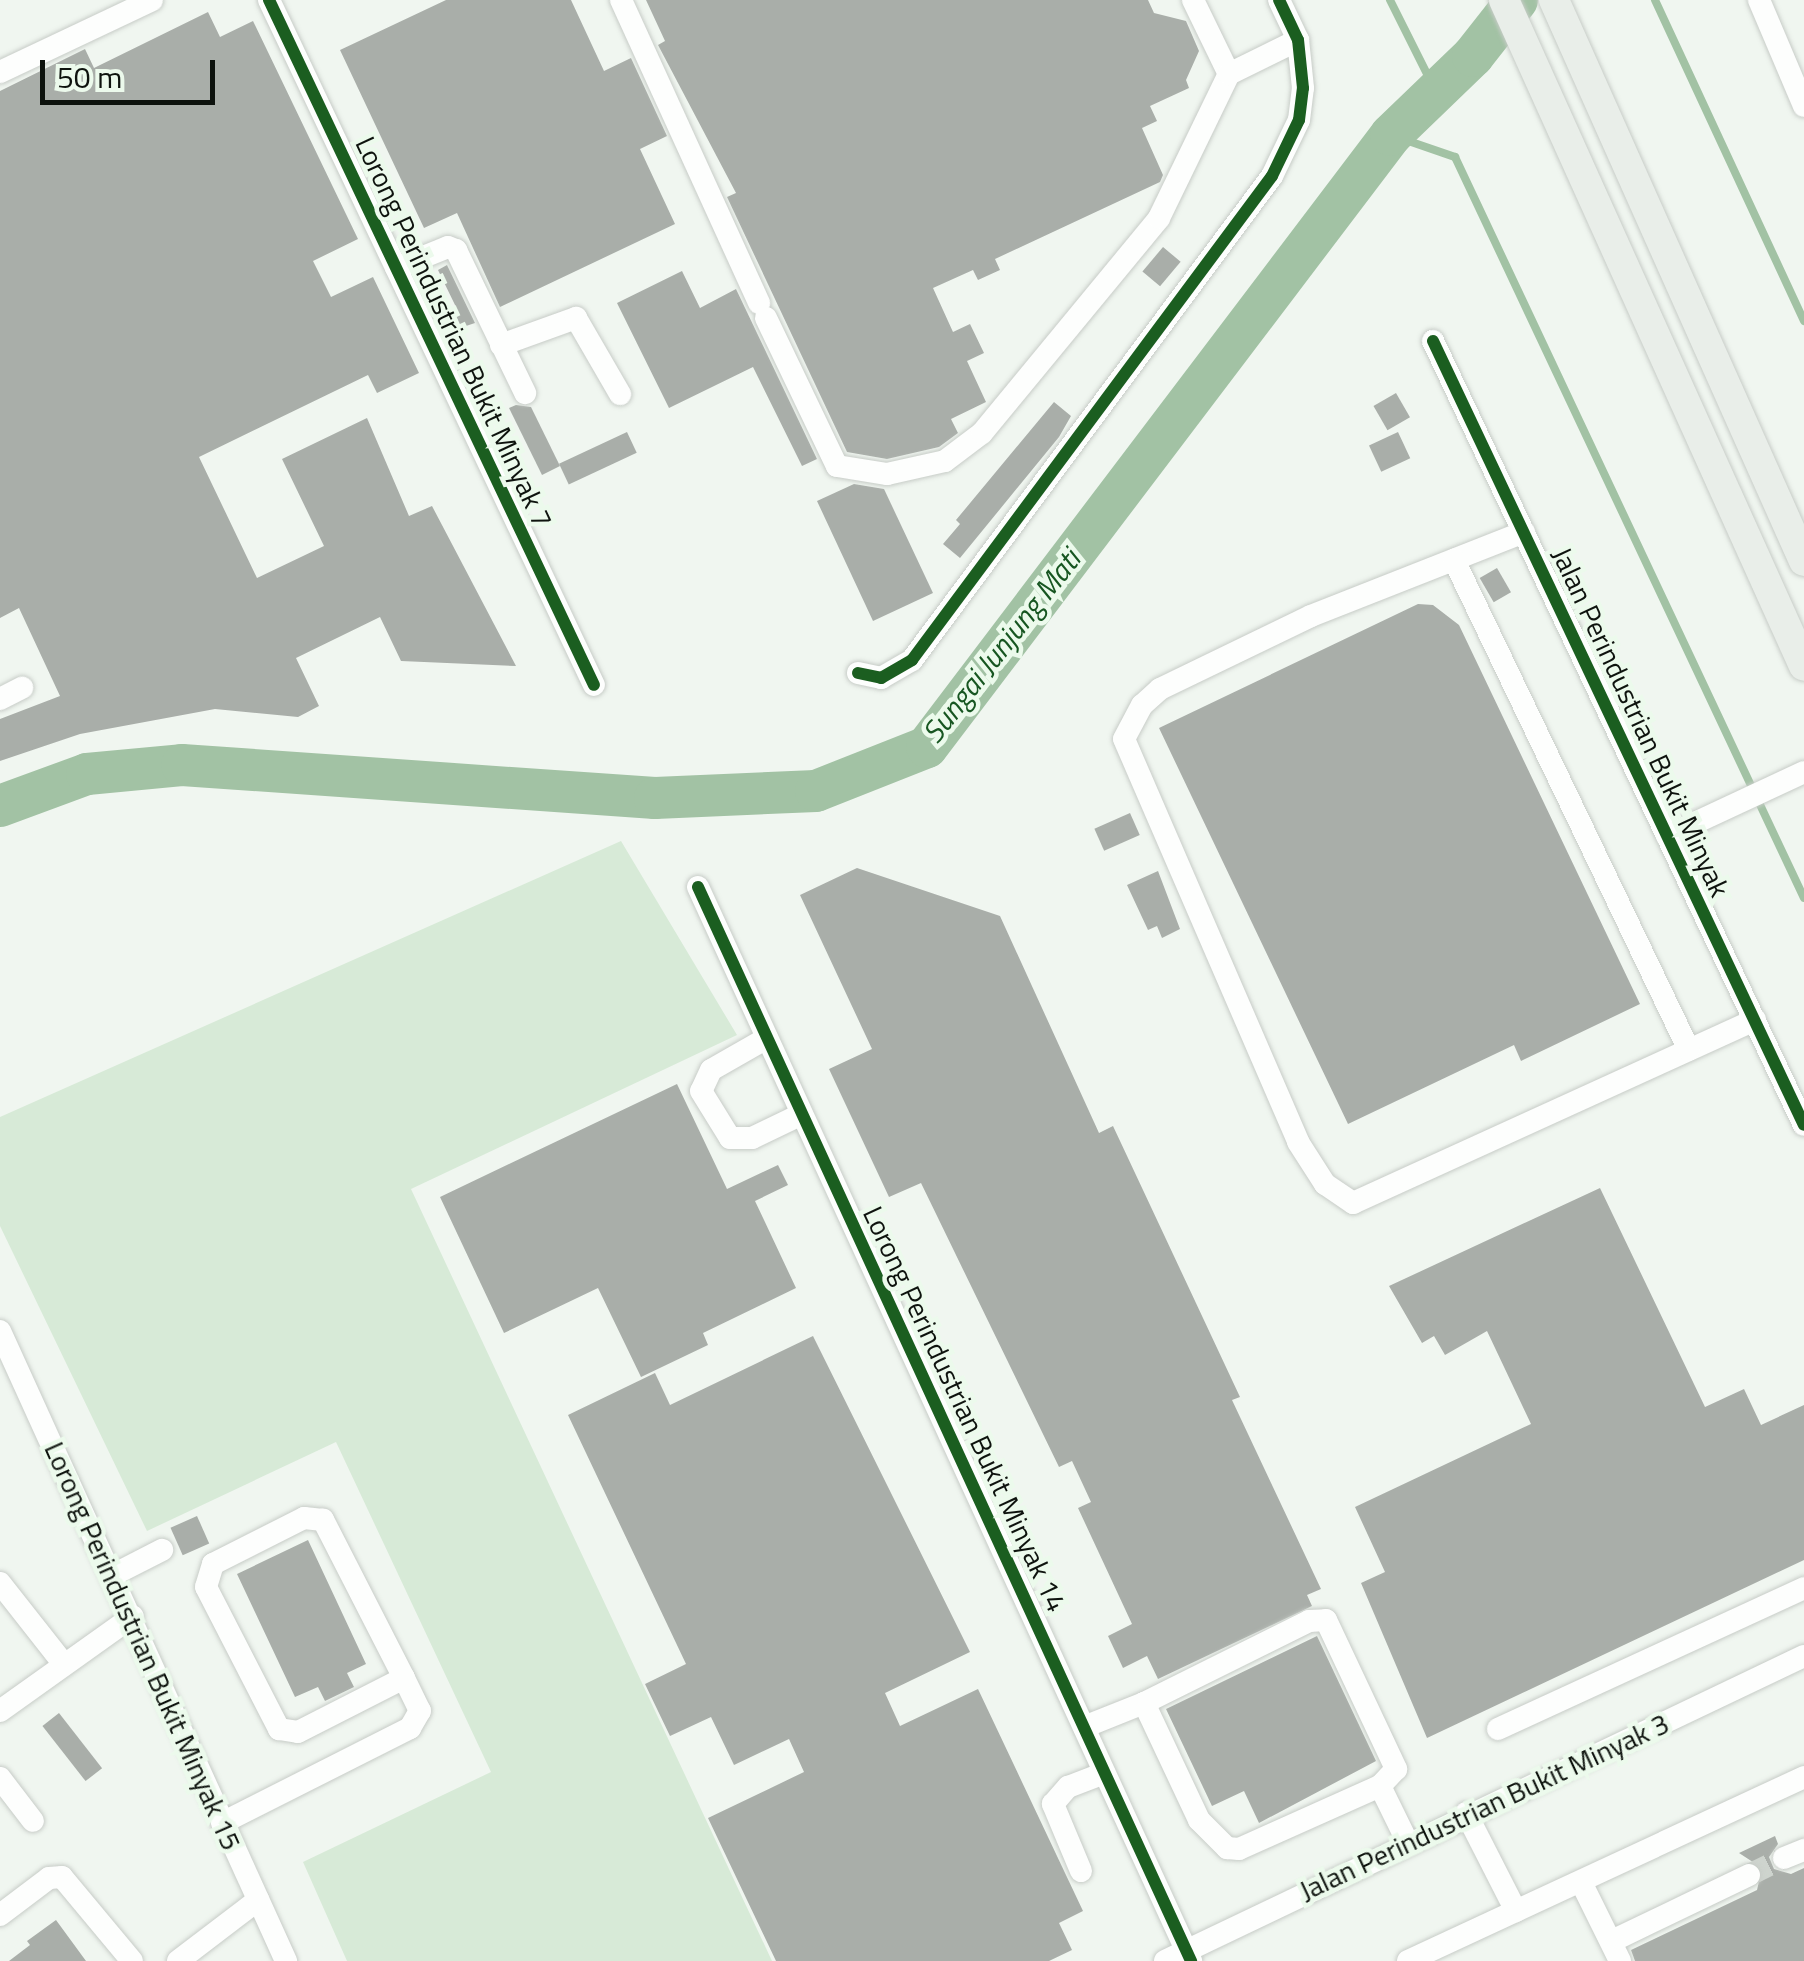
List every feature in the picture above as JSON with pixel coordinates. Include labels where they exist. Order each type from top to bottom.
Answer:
[{"type":"main road","points":[[1504,0],[1804,666]]},
{"type":"main road","points":[[1554,0],[1804,561]]},
{"type":"street","points":[[0,72],[152,0]]},
{"type":"street","name":"Lorong Perindustrian Bukit Minyak 7","points":[[270,0],[594,685]]},
{"type":"street","points":[[621,0],[837,466],[887,474],[945,461],[982,433],[1159,218],[1229,74],[1298,40]]},
{"type":"street","points":[[1193,0],[1229,74]]},
{"type":"street","points":[[858,673],[881,678],[912,660],[1272,176],[1299,120],[1298,40],[1280,0]]},
{"type":"street","points":[[1759,0],[1804,106]]},
{"type":"street","points":[[396,268],[454,249],[525,392]]},
{"type":"street","points":[[501,344],[576,318],[620,394]]},
{"type":"street","name":"Jalan Perindustrian Bukit Minyak","points":[[1434,341],[1804,1125]]},
{"type":"street","points":[[1524,532],[1311,616],[1160,689],[1142,704],[1124,739],[1298,1142],[1325,1184],[1352,1203],[1755,1020]]},
{"type":"street","points":[[1454,560],[1689,1050]]},
{"type":"street","points":[[0,699],[22,688]]},
{"type":"street","points":[[1668,836],[1804,772]]},
{"type":"street","name":"Lorong Perindustrian Bukit Minyak 14","points":[[698,887],[1084,1727],[1181,1958]]},
{"type":"street","points":[[767,1038],[710,1070],[701,1091],[730,1138],[752,1138],[802,1114]]},
{"type":"street","name":"Lorong Perindustrian Bukit Minyak 15","points":[[0,1330],[115,1574],[258,1900],[278,1958]]},
{"type":"street","points":[[222,1823],[410,1728],[420,1711],[404,1678],[317,1517],[208,1568],[206,1587],[285,1733],[404,1678]]},
{"type":"street","points":[[115,1574],[162,1550]]},
{"type":"street","points":[[0,1583],[64,1663]]},
{"type":"street","points":[[1498,1729],[1804,1588]]},
{"type":"street","points":[[0,1711],[133,1616]]},
{"type":"street","points":[[1084,1727],[1144,1703],[1309,1620],[1326,1620],[1396,1769],[1380,1786],[1239,1849],[1227,1848],[1199,1820],[1144,1703]]},
{"type":"street","name":"Jalan Perindustrian Bukit Minyak 3","points":[[1181,1958],[1466,1812],[1804,1656]]},
{"type":"street","points":[[1080,1871],[1054,1804],[1068,1787],[1104,1773]]},
{"type":"street","points":[[0,1778],[33,1821]]},
{"type":"street","points":[[1408,1961],[1804,1778]]},
{"type":"street","points":[[1380,1786],[1408,1841]]},
{"type":"street","points":[[1466,1812],[1516,1911]]},
{"type":"street","points":[[1581,1882],[1616,1951],[1749,1875]]},
{"type":"street","points":[[0,1915],[48,1878],[62,1877],[132,1961]]},
{"type":"street","points":[[178,1961],[258,1900]]},
{"type":"green space","points":[[621,841],[737,1035],[411,1189],[772,1961],[347,1961],[303,1862],[491,1772],[336,1442],[147,1531],[0,1226],[0,1117]]},
{"type":"building","points":[[446,0],[571,0],[604,71],[631,58],[667,136],[640,149],[675,224],[500,307],[457,213],[424,228],[340,50]]},
{"type":"building","points":[[646,0],[1148,0],[1154,13],[1186,21],[1199,51],[1186,80],[1189,88],[1150,106],[1157,121],[1142,128],[1163,175],[1160,182],[995,259],[1000,270],[978,280],[973,270],[933,288],[953,332],[970,324],[984,353],[967,361],[986,402],[951,419],[958,433],[939,447],[887,459],[847,452],[727,197],[736,193],[658,45],[665,41]]},
{"type":"building","points":[[208,12],[220,37],[253,21],[358,239],[313,261],[331,297],[373,277],[419,373],[377,393],[368,375],[199,457],[257,578],[324,546],[282,459],[367,418],[409,516],[432,506],[516,666],[401,661],[380,617],[296,658],[319,706],[298,717],[215,709],[80,734],[0,761],[0,719],[60,696],[19,608],[0,618],[0,91],[85,49],[94,68]]},
{"type":"building","points":[[1163,247],[1181,262],[1160,286],[1142,272]]},
{"type":"building","points":[[447,265],[475,323],[445,333],[437,316],[456,307],[438,270]]},
{"type":"building","points":[[682,271],[700,308],[736,289],[817,459],[802,466],[753,367],[669,408],[617,303]]},
{"type":"building","points":[[1396,393],[1410,417],[1387,430],[1373,406]]},
{"type":"building","points":[[1054,402],[1071,416],[1059,437],[960,558],[943,544],[960,524],[956,520]]},
{"type":"building","points":[[531,407],[560,466],[542,475],[509,408]]},
{"type":"building","points":[[627,432],[637,453],[569,485],[559,464]]},
{"type":"building","points":[[1398,432],[1410,458],[1381,472],[1369,446]]},
{"type":"building","points":[[854,484],[884,489],[933,593],[873,621],[817,501]]},
{"type":"building","points":[[1497,568],[1511,592],[1494,602],[1480,578]]},
{"type":"building","points":[[1418,604],[1433,605],[1459,625],[1640,1004],[1521,1061],[1514,1045],[1348,1124],[1159,728]]},
{"type":"building","points":[[1130,813],[1140,835],[1104,851],[1094,829]]},
{"type":"building","points":[[857,868],[1000,916],[1099,1133],[1113,1126],[1240,1397],[1232,1400],[1321,1589],[1307,1595],[1312,1606],[1158,1679],[1147,1656],[1123,1668],[1108,1636],[1132,1624],[1078,1508],[1091,1502],[1072,1461],[1059,1467],[921,1183],[889,1197],[829,1069],[872,1049],[800,895]]},
{"type":"building","points":[[1158,871],[1180,929],[1162,938],[1157,926],[1148,930],[1127,885]]},
{"type":"building","points":[[677,1084],[727,1189],[778,1165],[788,1185],[755,1201],[796,1288],[703,1333],[708,1345],[641,1377],[598,1288],[504,1333],[440,1197]]},
{"type":"building","points":[[1600,1188],[1705,1407],[1744,1389],[1761,1425],[1804,1405],[1804,1560],[1427,1738],[1361,1583],[1385,1572],[1355,1507],[1531,1424],[1487,1331],[1445,1355],[1434,1336],[1422,1343],[1389,1286]]},
{"type":"building","points":[[813,1336],[970,1652],[885,1693],[900,1726],[978,1689],[1083,1911],[1059,1923],[1072,1950],[1049,1961],[776,1961],[708,1818],[804,1772],[789,1739],[734,1765],[711,1717],[670,1736],[645,1684],[686,1664],[568,1415],[655,1373],[670,1405]]},
{"type":"building","points":[[197,1516],[209,1543],[183,1555],[171,1528]]},
{"type":"building","points":[[308,1540],[366,1664],[347,1673],[354,1687],[325,1701],[318,1687],[295,1697],[237,1574]]},
{"type":"building","points":[[1317,1636],[1376,1761],[1259,1823],[1244,1791],[1212,1806],[1166,1709]]},
{"type":"building","points":[[59,1713],[102,1768],[86,1781],[42,1726]]},
{"type":"building","points":[[1775,1836],[1778,1844],[1769,1857],[1774,1869],[1791,1874],[1804,1868],[1804,1961],[1635,1961],[1631,1950],[1757,1890],[1762,1868],[1739,1853]]},
{"type":"building","points":[[56,1920],[86,1961],[9,1961],[30,1945],[27,1941]]},
{"type":"waterway","points":[[1390,0],[1436,92]]},
{"type":"waterway","name":"Sungai Junjung Mati","points":[[0,806],[87,774],[182,765],[655,798],[816,791],[927,747],[1391,135],[1473,56],[1517,0]]},
{"type":"waterway","points":[[1655,0],[1804,321]]},
{"type":"waterway","points":[[1391,135],[1455,157],[1804,898]]},
{"type":"tunnel","points":[[1749,1875],[1784,1858]]},
{"type":"cycle path","points":[[269,0],[594,685]]},
{"type":"cycle path","points":[[858,673],[881,678],[912,660],[1272,176],[1299,120],[1303,88],[1298,40],[1279,0]]},
{"type":"cycle path","points":[[1433,341],[1804,1125]]},
{"type":"cycle path","points":[[698,887],[1191,1961]]}]
